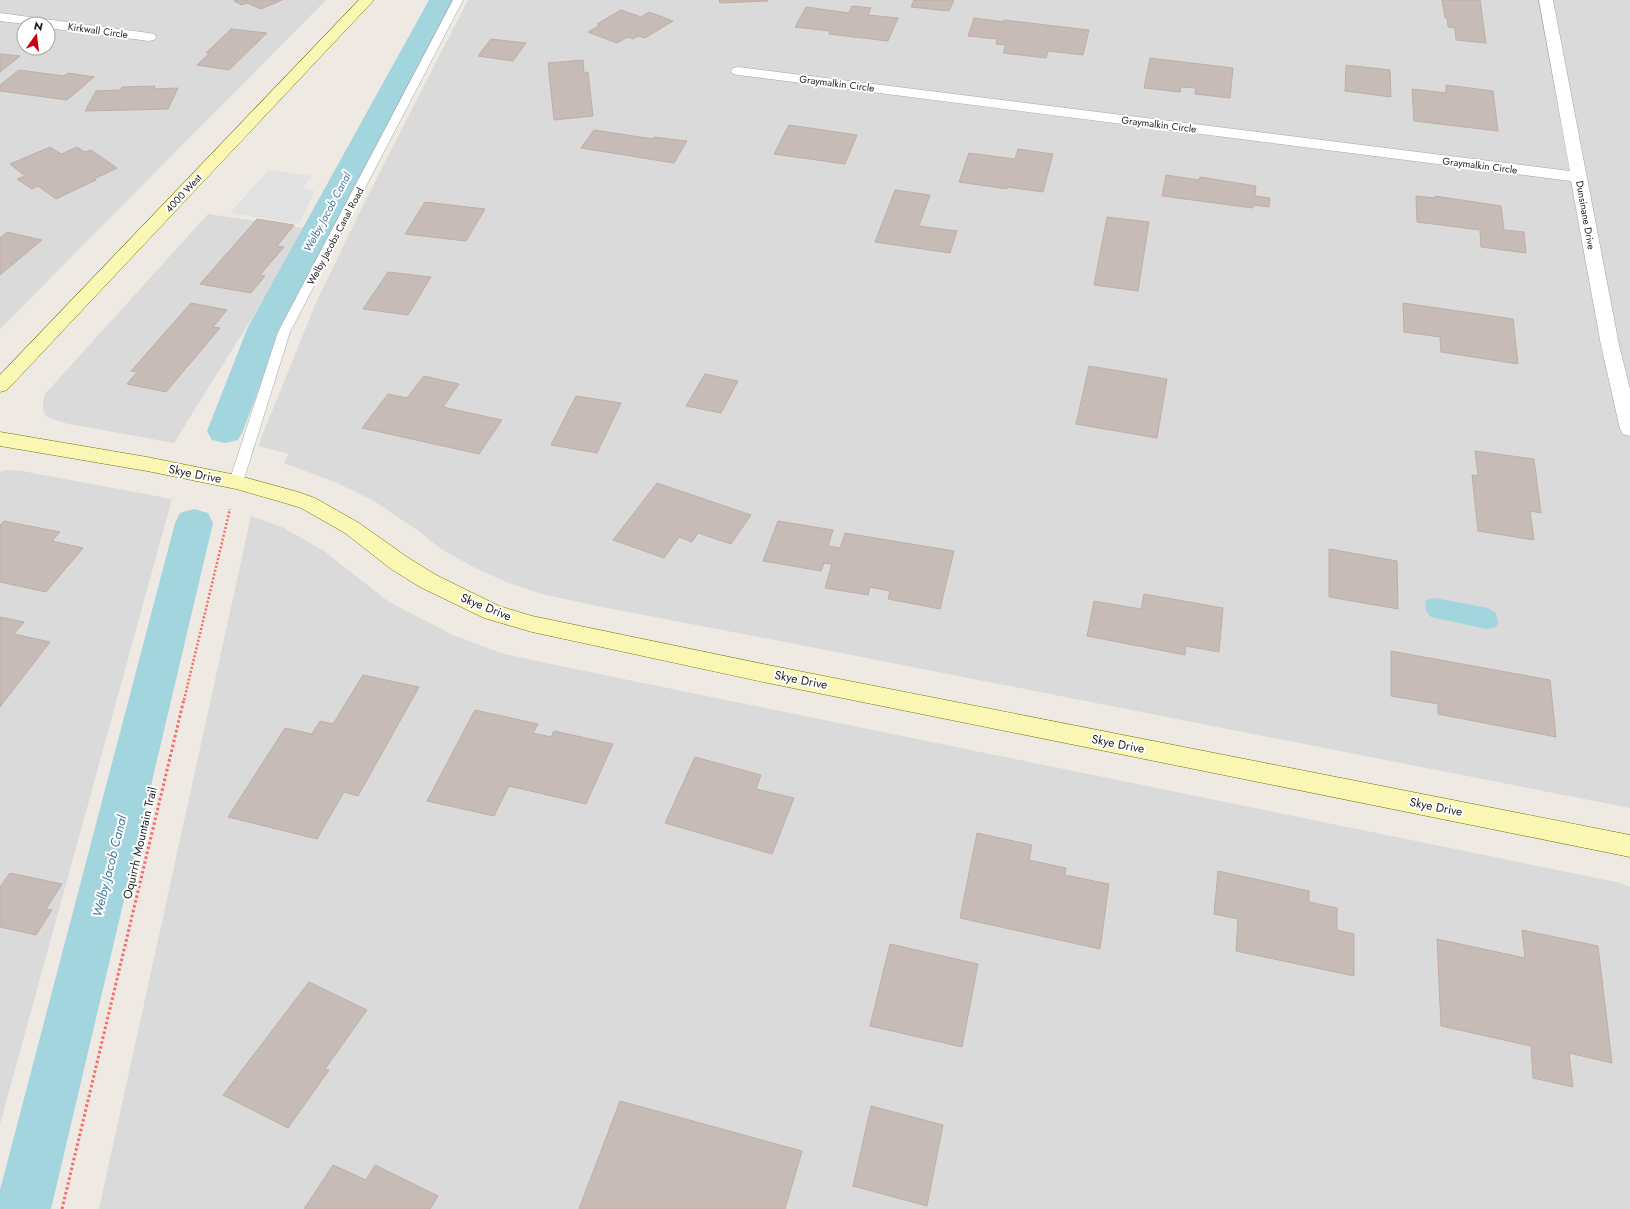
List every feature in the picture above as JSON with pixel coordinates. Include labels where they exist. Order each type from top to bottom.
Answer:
[{"type":"main road","name":"4000 West","points":[[0,386],[367,0]]},
{"type":"main road","name":"Skye Drive","points":[[0,439],[236,482],[271,490],[308,503],[352,528],[399,563],[428,581],[492,612],[532,624],[776,675],[1630,846]]},
{"type":"street","name":"Dunsinane Drive","points":[[1546,0],[1610,345],[1630,429]]},
{"type":"street","name":"Kirkwall Circle","points":[[0,17],[149,37]]},
{"type":"street","name":"Graymalkin Circle","points":[[738,70],[1579,177]]},
{"type":"lane","name":"Welby Jacobs Canal Road","points":[[236,482],[284,332],[458,0]]},
{"type":"path","name":"Oquirrh Mountain Trail","points":[[62,1209],[236,482]]},
{"type":"shaded area","points":[[0,0],[326,0],[0,329]]},
{"type":"shaded area","points":[[468,0],[1630,0],[1630,808],[542,594],[509,583],[477,569],[441,549],[417,530],[374,501],[337,483],[284,463],[289,454],[258,446],[315,305],[365,201]]},
{"type":"shaded area","points":[[269,170],[312,176],[302,189],[315,191],[299,224],[230,213]]},
{"type":"shaded area","points":[[208,214],[304,228],[266,303],[262,302],[174,443],[64,423],[47,417],[43,410],[45,394]]},
{"type":"shaded area","points":[[6,470],[22,471],[172,499],[0,1124],[0,472]]},
{"type":"shaded area","points":[[251,516],[284,528],[324,551],[389,602],[453,635],[504,654],[1621,883],[1630,887],[1630,1209],[99,1209]]},
{"type":"water","points":[[1435,598],[1488,608],[1496,613],[1498,624],[1496,627],[1487,629],[1431,617],[1426,609],[1425,603],[1426,600]]},
{"type":"building","points":[[282,0],[261,9],[247,3],[242,5],[234,1]]},
{"type":"building","points":[[719,0],[768,0],[768,1],[720,3]]},
{"type":"building","points":[[914,0],[954,0],[949,11],[911,7]]},
{"type":"building","points":[[1442,0],[1480,0],[1486,43],[1456,40],[1455,28],[1448,27]]},
{"type":"building","points":[[852,6],[871,8],[868,15],[898,18],[888,41],[829,34],[830,31],[795,27],[806,7],[849,13]]},
{"type":"building","points":[[621,10],[641,17],[649,12],[673,21],[645,38],[638,36],[633,39],[628,37],[617,43],[588,32],[600,25],[597,24]]},
{"type":"building","points":[[974,18],[1089,30],[1083,55],[1048,51],[1046,58],[1003,53],[1006,45],[996,44],[997,39],[968,36]]},
{"type":"building","points":[[231,29],[267,33],[229,70],[197,65],[210,53],[206,53]]},
{"type":"building","points":[[491,39],[526,43],[513,61],[478,56]]},
{"type":"building","points":[[0,54],[20,56],[0,72]]},
{"type":"building","points":[[1150,58],[1233,68],[1230,98],[1195,94],[1196,88],[1181,87],[1180,92],[1144,88]]},
{"type":"building","points":[[583,60],[584,73],[588,72],[593,116],[554,120],[548,63]]},
{"type":"building","points":[[1346,65],[1390,70],[1391,97],[1345,91]]},
{"type":"building","points":[[19,70],[64,76],[68,73],[94,77],[67,100],[0,91],[0,85]]},
{"type":"building","points":[[1446,85],[1493,91],[1498,131],[1414,121],[1412,89],[1446,93]]},
{"type":"building","points":[[155,86],[154,89],[178,88],[168,109],[85,111],[96,91],[120,90],[122,87]]},
{"type":"building","points":[[789,125],[857,135],[845,164],[774,154]]},
{"type":"building","points":[[594,130],[653,139],[654,137],[687,141],[674,163],[581,148]]},
{"type":"building","points":[[50,147],[61,154],[77,147],[85,152],[91,150],[117,168],[56,199],[38,186],[32,189],[17,179],[25,176],[10,164]]},
{"type":"building","points":[[1018,149],[1053,154],[1043,192],[1007,187],[1007,189],[959,182],[969,153],[1015,159]]},
{"type":"building","points":[[1166,175],[1199,180],[1200,177],[1256,186],[1255,196],[1270,198],[1269,207],[1253,205],[1253,208],[1162,196]]},
{"type":"building","points":[[895,190],[930,195],[919,226],[957,231],[950,253],[875,242]]},
{"type":"building","points":[[1416,196],[1435,198],[1435,196],[1501,206],[1504,230],[1524,232],[1526,253],[1481,247],[1480,230],[1417,222]]},
{"type":"building","points":[[425,202],[485,209],[466,241],[405,234]]},
{"type":"building","points":[[1107,217],[1149,222],[1138,291],[1094,285]]},
{"type":"building","points":[[257,219],[294,225],[277,246],[284,247],[260,275],[265,276],[251,293],[200,284]]},
{"type":"building","points":[[7,232],[42,240],[0,275],[0,238]]},
{"type":"building","points":[[388,272],[431,277],[408,315],[363,309]]},
{"type":"building","points":[[191,303],[227,310],[213,327],[220,328],[166,392],[127,384],[137,372],[131,371]]},
{"type":"building","points":[[1403,303],[1513,319],[1518,364],[1441,352],[1440,337],[1404,332]]},
{"type":"building","points":[[1089,366],[1167,379],[1157,438],[1076,424]]},
{"type":"building","points":[[705,374],[738,381],[721,413],[686,406]]},
{"type":"building","points":[[424,376],[459,384],[443,407],[502,420],[479,454],[362,428],[388,394],[407,398]]},
{"type":"building","points":[[576,396],[621,403],[597,453],[551,445]]},
{"type":"building","points":[[1475,451],[1534,459],[1541,513],[1530,511],[1534,540],[1478,531],[1472,475],[1478,476]]},
{"type":"building","points":[[657,483],[751,515],[731,544],[698,533],[692,542],[679,537],[664,558],[613,540]]},
{"type":"building","points":[[4,521],[60,532],[52,541],[83,548],[46,592],[0,582],[0,525]]},
{"type":"building","points":[[778,521],[833,530],[828,546],[840,548],[845,533],[954,551],[940,609],[888,599],[890,591],[870,587],[868,595],[825,588],[832,564],[824,563],[821,571],[763,561]]},
{"type":"building","points":[[1329,549],[1397,561],[1398,609],[1329,597]]},
{"type":"building","points":[[1144,594],[1223,608],[1219,652],[1186,646],[1185,655],[1087,636],[1094,601],[1141,609]]},
{"type":"building","points":[[0,617],[24,622],[14,634],[50,642],[0,707]]},
{"type":"building","points":[[1391,651],[1550,680],[1556,737],[1438,714],[1438,704],[1391,696]]},
{"type":"building","points":[[363,675],[419,687],[358,796],[344,792],[317,839],[228,817],[285,728],[312,734],[320,721],[333,724]]},
{"type":"building","points":[[475,710],[538,724],[533,733],[551,737],[554,731],[613,744],[586,804],[509,786],[494,816],[427,801]]},
{"type":"building","points":[[695,757],[761,775],[756,789],[794,798],[772,854],[665,823]]},
{"type":"building","points":[[977,833],[1032,845],[1029,860],[1066,868],[1065,875],[1109,884],[1100,949],[960,918]]},
{"type":"building","points":[[1218,871],[1309,891],[1309,902],[1337,908],[1337,930],[1354,934],[1354,976],[1236,951],[1238,919],[1214,914]]},
{"type":"building","points":[[10,873],[62,884],[46,909],[52,910],[36,935],[0,927],[0,887]]},
{"type":"building","points":[[1522,930],[1598,946],[1612,1063],[1569,1053],[1573,1087],[1533,1078],[1531,1046],[1441,1026],[1437,939],[1525,958]]},
{"type":"building","points":[[890,944],[978,964],[962,1047],[870,1026]]},
{"type":"building","points":[[309,982],[367,1010],[325,1069],[329,1070],[288,1128],[223,1095]]},
{"type":"building","points":[[620,1101],[802,1151],[785,1209],[579,1209]]},
{"type":"building","points":[[871,1106],[943,1125],[927,1206],[853,1186]]},
{"type":"building","points":[[333,1165],[366,1180],[375,1165],[438,1196],[430,1209],[304,1209]]},
{"type":"waterway","name":"Welby Jacob Canal","points":[[225,431],[265,327],[442,0]]},
{"type":"waterway","name":"Welby Jacob Canal","points":[[23,1209],[194,523]]}]
